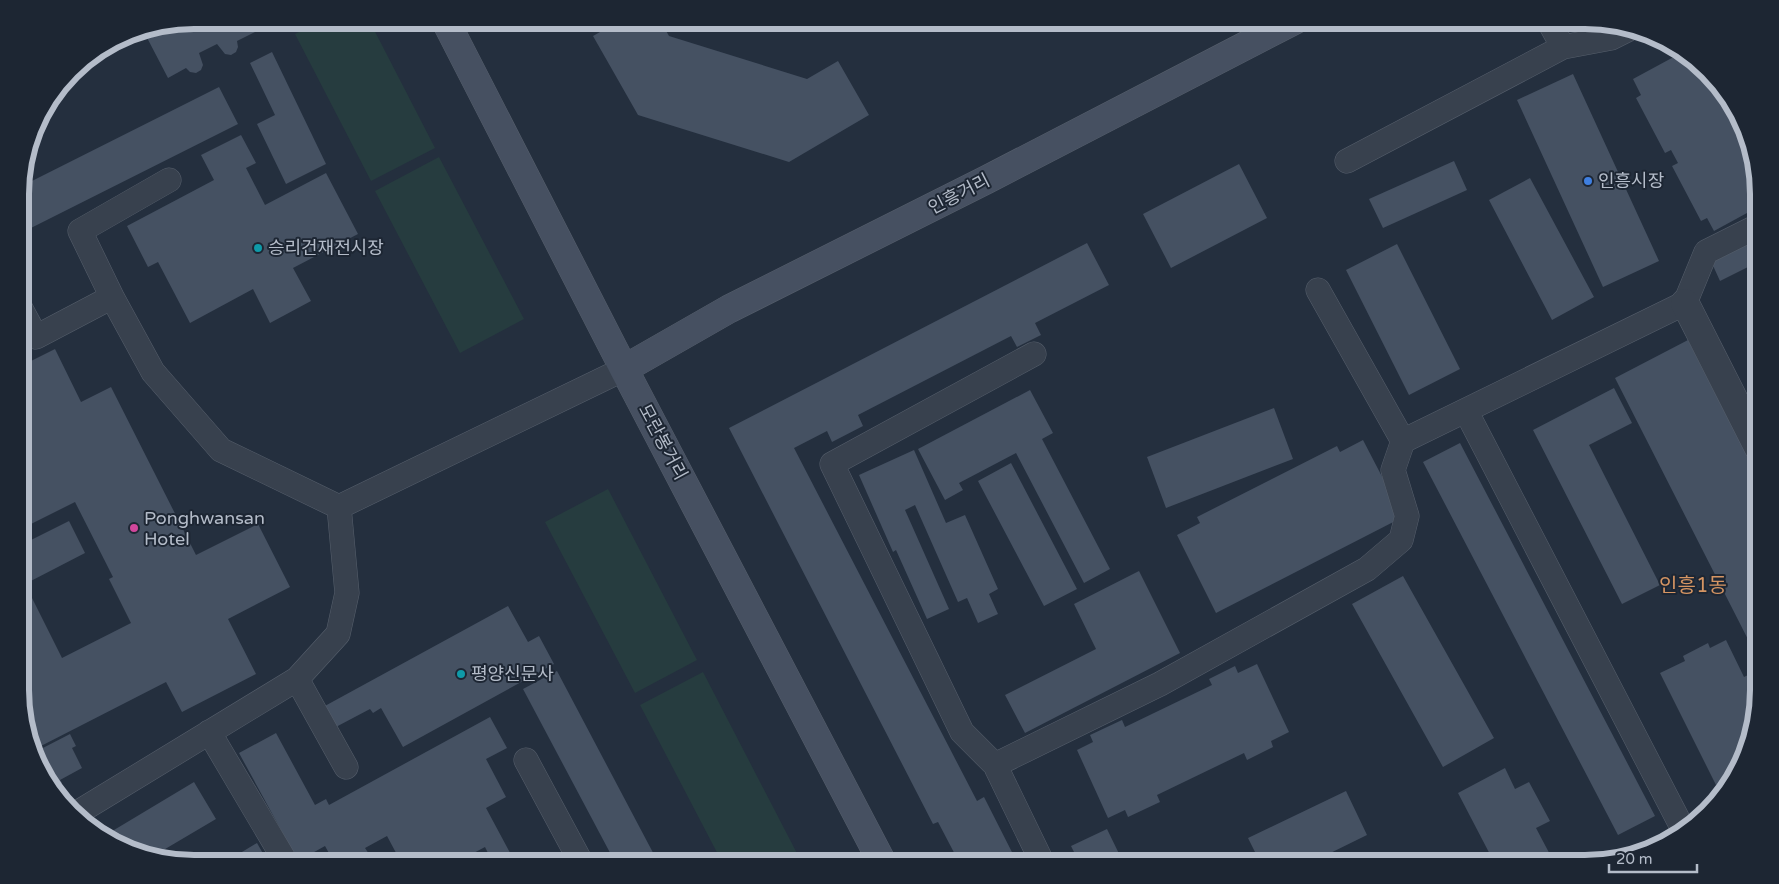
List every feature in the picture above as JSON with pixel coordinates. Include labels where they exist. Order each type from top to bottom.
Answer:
[{"type":"main road","name":"모란봉거리","points":[[449,29],[878,855]]},
{"type":"main road","name":"인흥거리","points":[[624,369],[729,309],[986,180],[1278,29]]},
{"type":"street","points":[[1553,29],[1563,47]]},
{"type":"street","points":[[1347,161],[1563,47],[1611,38],[1621,33]]},
{"type":"street","points":[[169,180],[80,231],[112,297],[153,372],[221,450],[339,507]]},
{"type":"street","points":[[1402,441],[1685,303],[1706,252],[1750,230]]},
{"type":"street","points":[[995,764],[1160,684],[1367,569],[1401,540],[1407,516],[1393,470],[1402,441],[1318,290]]},
{"type":"street","points":[[29,340],[112,297]]},
{"type":"street","points":[[1685,303],[1750,431]]},
{"type":"street","points":[[1034,354],[832,464],[962,732],[995,764],[1039,855]]},
{"type":"street","points":[[339,507],[624,369]]},
{"type":"street","points":[[1466,411],[1680,825]]},
{"type":"street","points":[[81,811],[297,679],[338,634],[347,593],[339,507]]},
{"type":"street","points":[[297,679],[346,767]]},
{"type":"street","points":[[209,732],[282,855]]},
{"type":"street","points":[[526,760],[577,855]]},
{"type":"green space","points":[[305,29],[374,29],[435,148],[371,181],[295,34]]},
{"type":"green space","points":[[439,157],[524,319],[460,353],[375,191]]},
{"type":"green space","points":[[608,489],[697,660],[635,693],[545,522]]},
{"type":"green space","points":[[703,672],[798,855],[718,855],[640,705]]},
{"type":"building","points":[[183,29],[256,29],[257,31],[237,41],[238,47],[236,52],[231,55],[225,54],[217,44],[199,53],[203,65],[201,70],[196,73],[190,72],[186,68],[168,78],[146,36]]},
{"type":"building","points":[[605,29],[665,29],[669,36],[807,79],[838,61],[869,115],[789,162],[638,115],[593,36]]},
{"type":"building","points":[[272,52],[326,164],[286,184],[257,124],[275,115],[250,63]]},
{"type":"building","points":[[1675,56],[1702,77],[1728,111],[1731,117],[1729,118],[1736,132],[1738,131],[1745,151],[1749,172],[1750,211],[1714,231],[1707,218],[1701,221],[1672,166],[1678,163],[1671,150],[1665,153],[1636,98],[1641,95],[1633,79]]},
{"type":"building","name":"인흥시장","points":[[1573,74],[1659,261],[1603,287],[1517,100]]},
{"type":"building","points":[[219,87],[238,124],[29,229],[29,182]]},
{"type":"building","points":[[241,135],[256,163],[246,168],[265,205],[326,173],[358,234],[293,268],[311,301],[270,323],[253,289],[190,323],[158,262],[148,267],[127,226],[214,180],[201,155]]},
{"type":"building","points":[[1454,161],[1467,190],[1383,228],[1369,199]]},
{"type":"building","points":[[1239,164],[1267,218],[1171,268],[1143,214]]},
{"type":"building","points":[[1530,178],[1594,297],[1552,320],[1489,200]]},
{"type":"building","points":[[1750,240],[1750,266],[1720,281],[1710,259]]},
{"type":"building","points":[[1087,243],[1109,285],[1035,323],[1041,335],[1017,347],[1011,336],[858,415],[863,426],[832,442],[827,431],[794,448],[977,801],[984,797],[1013,855],[955,855],[938,822],[933,824],[729,428]]},
{"type":"building","points":[[1397,244],[1460,369],[1409,395],[1346,270]]},
{"type":"building","points":[[1688,340],[1750,461],[1750,643],[1615,378]]},
{"type":"building","points":[[55,349],[81,402],[111,387],[196,555],[258,524],[290,587],[228,619],[256,674],[182,712],[166,682],[39,747],[30,712],[29,592],[62,658],[131,623],[109,579],[113,577],[75,502],[29,525],[29,362]]},
{"type":"building","points":[[1614,388],[1632,423],[1589,445],[1660,585],[1622,604],[1533,430]]},
{"type":"building","points":[[1030,390],[1053,433],[1042,439],[1110,569],[1084,583],[1016,453],[959,483],[963,490],[945,500],[918,449]]},
{"type":"building","points":[[1274,408],[1293,459],[1166,508],[1147,457]]},
{"type":"building","points":[[1363,440],[1403,517],[1216,613],[1177,535],[1200,523],[1197,517],[1337,446],[1340,452]]},
{"type":"building","points":[[1460,443],[1655,816],[1618,835],[1423,462]]},
{"type":"building","points":[[914,450],[946,523],[965,515],[998,589],[989,594],[998,614],[978,623],[967,598],[958,602],[915,505],[905,510],[949,609],[927,619],[896,550],[893,552],[859,475]]},
{"type":"building","points":[[1011,463],[1077,589],[1044,606],[978,481]]},
{"type":"building","points":[[69,521],[85,553],[29,582],[29,541]]},
{"type":"building","points":[[1139,571],[1180,653],[1025,733],[1005,695],[1096,649],[1074,604]]},
{"type":"building","points":[[1403,576],[1494,738],[1443,767],[1352,604]]},
{"type":"building","name":"평양신문사","points":[[508,606],[528,642],[539,636],[554,664],[403,747],[381,708],[373,713],[370,709],[334,728],[323,707]]},
{"type":"building","points":[[1726,640],[1744,677],[1748,675],[1750,679],[1749,712],[1745,733],[1733,763],[1722,782],[1716,785],[1660,673],[1685,661],[1683,656],[1708,643],[1710,648]]},
{"type":"building","points":[[1257,664],[1289,732],[1271,741],[1273,747],[1247,760],[1244,753],[1157,795],[1160,802],[1128,817],[1125,810],[1108,818],[1077,750],[1093,742],[1090,735],[1122,720],[1125,727],[1212,685],[1209,679],[1235,666],[1238,673]]},
{"type":"building","points":[[557,671],[654,855],[611,855],[523,689]]},
{"type":"building","points":[[490,717],[507,748],[486,759],[506,797],[486,808],[511,855],[489,855],[485,847],[470,855],[397,855],[387,836],[365,848],[369,854],[367,855],[330,855],[325,846],[309,855],[295,855],[239,753],[276,733],[315,805],[326,799],[329,805]]},
{"type":"building","points":[[70,734],[76,746],[72,748],[82,768],[60,780],[62,783],[59,785],[40,750]]},
{"type":"building","points":[[1505,768],[1515,789],[1529,782],[1550,821],[1536,828],[1550,855],[1490,855],[1458,793]]},
{"type":"building","points":[[194,782],[216,819],[160,852],[151,850],[110,832]]},
{"type":"building","points":[[1346,791],[1367,835],[1326,855],[1256,855],[1248,838]]},
{"type":"building","points":[[1107,829],[1120,855],[1076,855],[1071,846]]},
{"type":"building","points":[[257,843],[264,855],[237,855]]},
{"type":"place","name":"인흥시장","points":[[1588,181]]},
{"type":"place","name":"승리건재전시장","points":[[258,248]]},
{"type":"place","name":"Ponghwansan Hotel","points":[[134,528]]},
{"type":"place","name":"평양신문사","points":[[461,674]]},
{"type":"district","name":"인흥1동","points":[[1693,586]]}]
